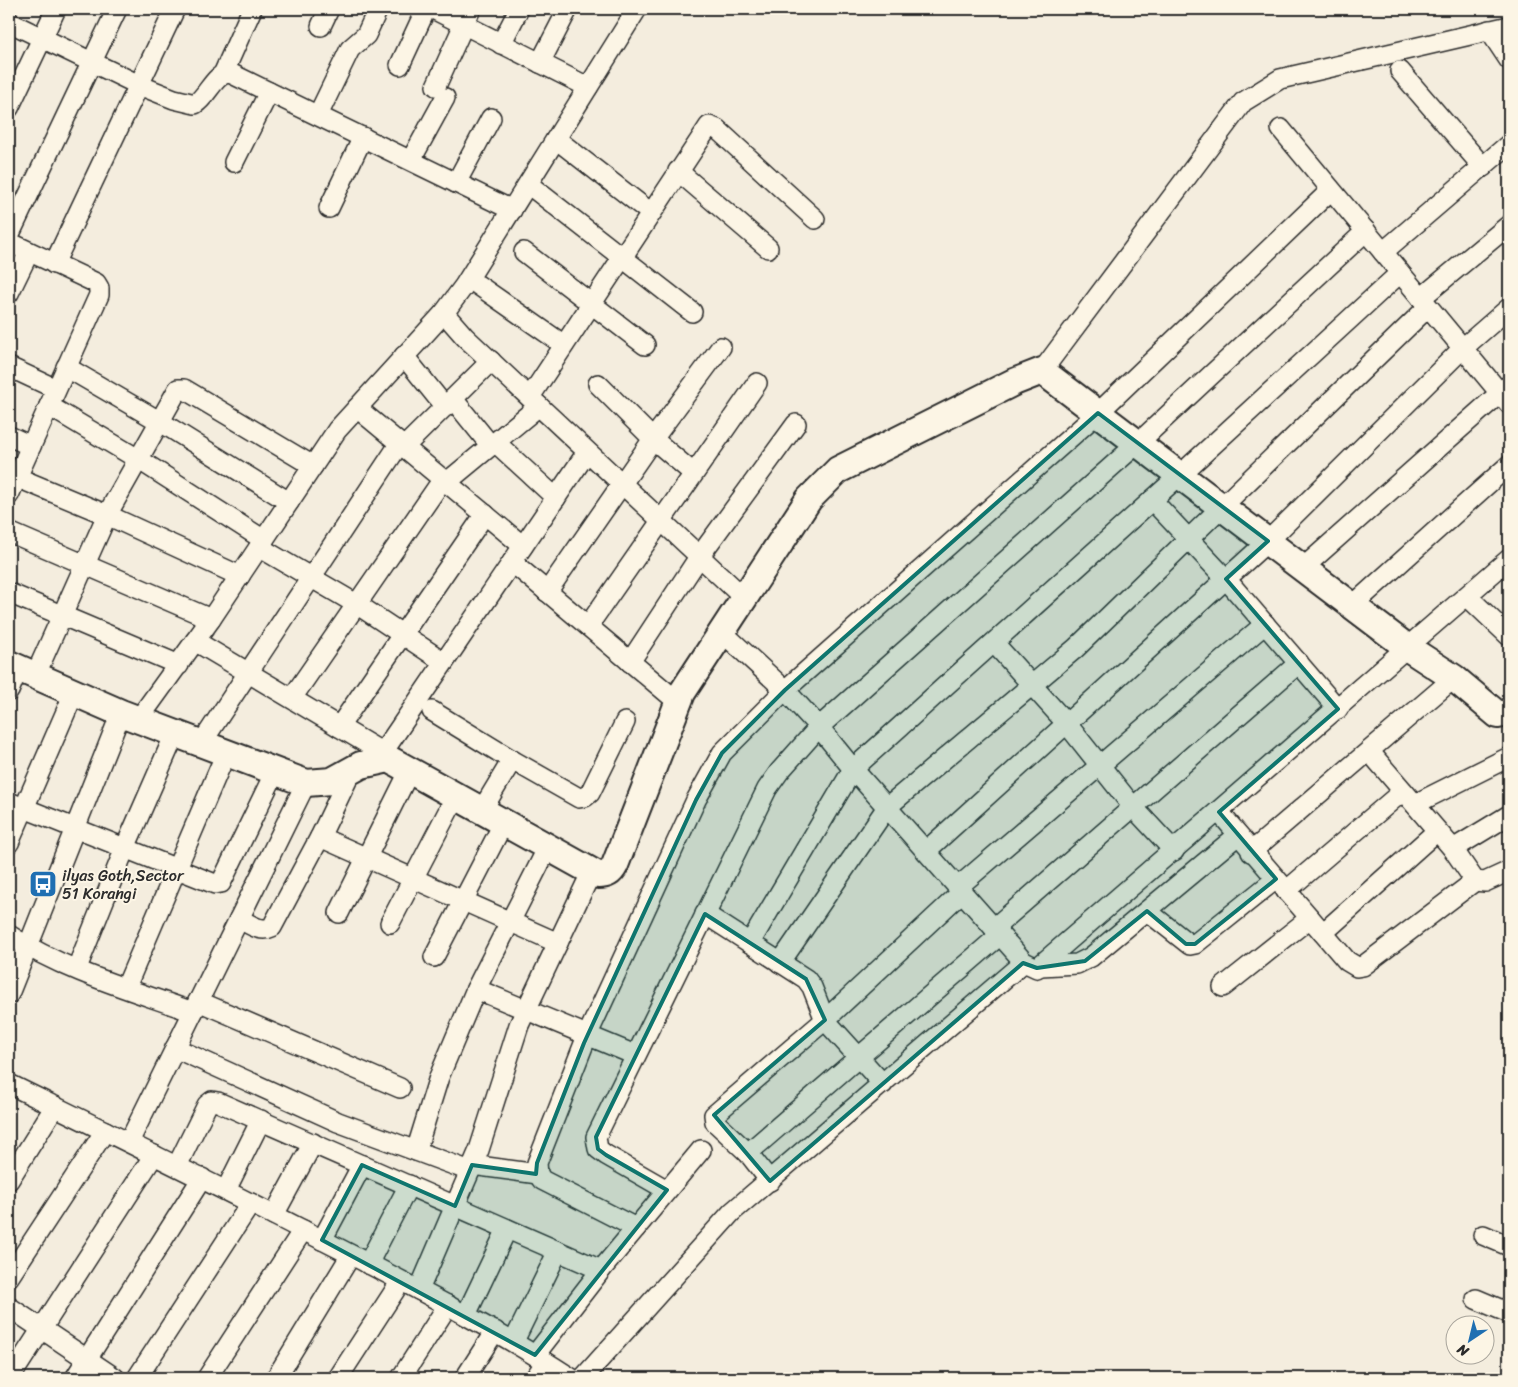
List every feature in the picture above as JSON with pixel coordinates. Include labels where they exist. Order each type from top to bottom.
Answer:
[{"type":"street","points":[[9,108],[56,9]]},
{"type":"street","points":[[9,236],[117,9]]},
{"type":"street","points":[[54,264],[176,9]]},
{"type":"street","points":[[9,22],[139,85],[174,99],[195,104],[204,98],[224,72],[252,9]]},
{"type":"street","points":[[321,26],[329,9]]},
{"type":"street","points":[[318,115],[350,49],[366,36],[378,9]]},
{"type":"street","points":[[400,65],[426,9]]},
{"type":"street","points":[[433,9],[467,16],[501,44],[588,87]]},
{"type":"street","points":[[501,44],[519,9]]},
{"type":"street","points":[[540,63],[568,9]]},
{"type":"street","points":[[9,994],[74,828],[129,716],[179,664],[196,641],[337,430],[444,313],[464,286],[637,9]]},
{"type":"street","points":[[410,160],[440,92],[467,16]]},
{"type":"street","points":[[196,641],[339,727],[380,757],[389,759],[410,770],[598,875],[606,875],[612,871],[678,702],[721,631],[809,499],[838,470],[1014,382],[1042,371],[1242,102],[1280,79],[1509,26]]},
{"type":"street","points":[[1489,30],[1509,60]]},
{"type":"street","points":[[1400,71],[1483,167]]},
{"type":"street","points":[[224,72],[230,73],[318,115],[512,210]]},
{"type":"street","points":[[234,162],[269,92]]},
{"type":"street","points":[[456,182],[490,118]]},
{"type":"street","points":[[292,698],[445,481],[493,444],[534,402],[564,345],[706,129],[712,126],[815,219]]},
{"type":"street","points":[[1280,129],[1463,348],[1506,394],[1303,568]]},
{"type":"street","points":[[328,208],[363,137]]},
{"type":"street","points":[[556,140],[651,213]]},
{"type":"street","points":[[1383,252],[1509,144]]},
{"type":"street","points":[[678,172],[768,248]]},
{"type":"street","points":[[528,184],[692,312]]},
{"type":"street","points":[[636,1228],[542,1180],[538,1174],[537,1163],[588,1036],[696,800],[722,753],[785,690],[1098,413],[1331,190]]},
{"type":"street","points":[[780,963],[887,807],[1076,648],[1222,507],[1425,303],[1509,225]]},
{"type":"street","points":[[667,1190],[606,1155],[596,1144],[596,1137],[767,789],[779,772],[819,726],[1138,443],[1366,232]]},
{"type":"street","points":[[9,242],[96,283],[99,288],[99,295],[11,488],[107,515],[240,576]]},
{"type":"street","points":[[10,286],[29,252]]},
{"type":"street","points":[[524,252],[645,345]]},
{"type":"street","points":[[750,943],[853,769],[1180,475],[1400,273]]},
{"type":"street","points":[[478,285],[564,345]]},
{"type":"street","points":[[926,851],[1268,541],[1463,348],[1509,308]]},
{"type":"street","points":[[444,313],[465,337],[743,597]]},
{"type":"street","points":[[547,592],[652,439],[721,347]]},
{"type":"street","points":[[404,356],[449,403],[556,498]]},
{"type":"street","points":[[201,744],[247,671],[402,445],[492,361]]},
{"type":"street","points":[[9,367],[56,389]]},
{"type":"street","points":[[66,367],[159,420],[289,502]]},
{"type":"street","points":[[1042,371],[1408,648],[1454,678],[1498,715],[1509,713]]},
{"type":"street","points":[[588,626],[757,383]]},
{"type":"street","points":[[598,384],[652,439],[694,473]]},
{"type":"street","points":[[313,466],[184,389],[178,389],[107,515],[63,616],[18,675],[74,693],[175,734],[306,783],[332,781],[380,757],[587,452]]},
{"type":"street","points":[[48,406],[138,459],[310,579],[358,605],[444,662]]},
{"type":"street","points":[[357,408],[523,546]]},
{"type":"street","points":[[630,662],[699,557],[796,424]]},
{"type":"street","points":[[9,436],[31,446]]},
{"type":"street","points":[[1352,606],[1509,465]]},
{"type":"street","points":[[1152,500],[1226,579],[1338,709]]},
{"type":"street","points":[[339,727],[484,514]]},
{"type":"street","points":[[9,532],[211,620]]},
{"type":"street","points":[[583,1378],[732,1212],[883,1084],[1174,851],[1509,559]]},
{"type":"street","points":[[512,562],[678,702]]},
{"type":"street","points":[[9,593],[179,664]]},
{"type":"street","points":[[1467,596],[1509,636]]},
{"type":"street","points":[[770,1180],[748,1153],[715,1122],[714,1116],[825,1020],[960,890],[1100,765],[1265,624]]},
{"type":"street","points":[[721,631],[785,690],[819,726],[853,769],[997,932],[1032,964],[1077,964],[1085,961],[1238,835]]},
{"type":"street","points":[[994,643],[1066,724],[1133,808],[1174,851]]},
{"type":"street","points":[[748,1153],[997,932],[1133,808],[1299,663]]},
{"type":"street","points":[[1251,852],[1454,678]]},
{"type":"street","points":[[9,843],[17,805],[74,693]]},
{"type":"street","points":[[432,711],[578,798],[585,797],[590,793],[625,722]]},
{"type":"street","points":[[77,968],[125,848],[175,734]]},
{"type":"street","points":[[1369,751],[1453,849],[1475,881]]},
{"type":"street","points":[[126,987],[226,753]]},
{"type":"street","points":[[1147,911],[1190,945],[1195,944],[1409,798],[1509,757]]},
{"type":"street","points":[[434,957],[463,900],[512,760]]},
{"type":"street","points":[[239,919],[261,930],[272,928],[320,837],[352,770]]},
{"type":"street","points":[[339,913],[410,770]]},
{"type":"street","points":[[17,805],[215,884],[221,883],[275,772]]},
{"type":"street","points":[[129,1142],[306,783]]},
{"type":"street","points":[[390,923],[456,796]]},
{"type":"street","points":[[1219,812],[1251,852],[1352,965],[1363,966],[1475,881],[1485,882],[1509,871]]},
{"type":"street","points":[[1453,849],[1509,816]]},
{"type":"street","points":[[1323,933],[1437,831]]},
{"type":"street","points":[[320,837],[558,943]]},
{"type":"street","points":[[416,1151],[439,1077],[476,989],[509,920],[548,847]]},
{"type":"street","points":[[419,1290],[471,1168],[526,1011],[592,871]]},
{"type":"street","points":[[705,914],[810,984],[825,1020],[883,1084]]},
{"type":"street","points":[[1223,987],[1310,918]]},
{"type":"street","points":[[9,935],[27,947],[77,968],[126,987],[196,1007],[400,1088]]},
{"type":"street","points":[[476,989],[635,1055]]},
{"type":"street","points":[[175,1048],[338,1122],[416,1151],[471,1168],[538,1174]]},
{"type":"street","points":[[9,1084],[226,1190],[448,1305],[514,1341],[571,1378]]},
{"type":"street","points":[[177,1166],[207,1105],[212,1101],[218,1102],[601,1270]]},
{"type":"street","points":[[9,1180],[55,1106]]},
{"type":"street","points":[[226,1190],[261,1120]]},
{"type":"street","points":[[9,1277],[105,1131]]},
{"type":"street","points":[[274,1215],[313,1143]]},
{"type":"street","points":[[535,1378],[541,1359],[601,1270],[701,1150]]},
{"type":"street","points":[[10,1378],[154,1155]]},
{"type":"street","points":[[322,1240],[362,1165]]},
{"type":"street","points":[[75,1378],[202,1178]]},
{"type":"street","points":[[368,1264],[408,1185]]},
{"type":"street","points":[[137,1378],[251,1203]]},
{"type":"street","points":[[466,1315],[507,1229]]},
{"type":"street","points":[[206,1378],[303,1230]]},
{"type":"street","points":[[1483,1235],[1509,1246]]},
{"type":"street","points":[[514,1341],[558,1251]]},
{"type":"street","points":[[276,1378],[351,1255]]},
{"type":"street","points":[[338,1378],[401,1281]]},
{"type":"street","points":[[1476,1299],[1509,1313]]},
{"type":"street","points":[[401,1378],[448,1305]]},
{"type":"street","points":[[9,1307],[115,1378]]},
{"type":"street","points":[[466,1378],[495,1331]]},
{"type":"highlighted area","points":[[1098,413],[1268,541],[1226,579],[1338,709],[1219,812],[1276,879],[1195,944],[1186,944],[1147,911],[1085,961],[1037,968],[1023,963],[770,1181],[714,1115],[825,1020],[806,979],[705,914],[596,1137],[598,1149],[606,1155],[667,1190],[535,1355],[322,1240],[362,1165],[455,1206],[472,1165],[536,1174],[537,1163],[584,1043],[696,800],[722,753],[785,690]]},
{"type":"place","name":"ilyas Goth,Sector 51 Korangi","points":[[43,884]]}]
